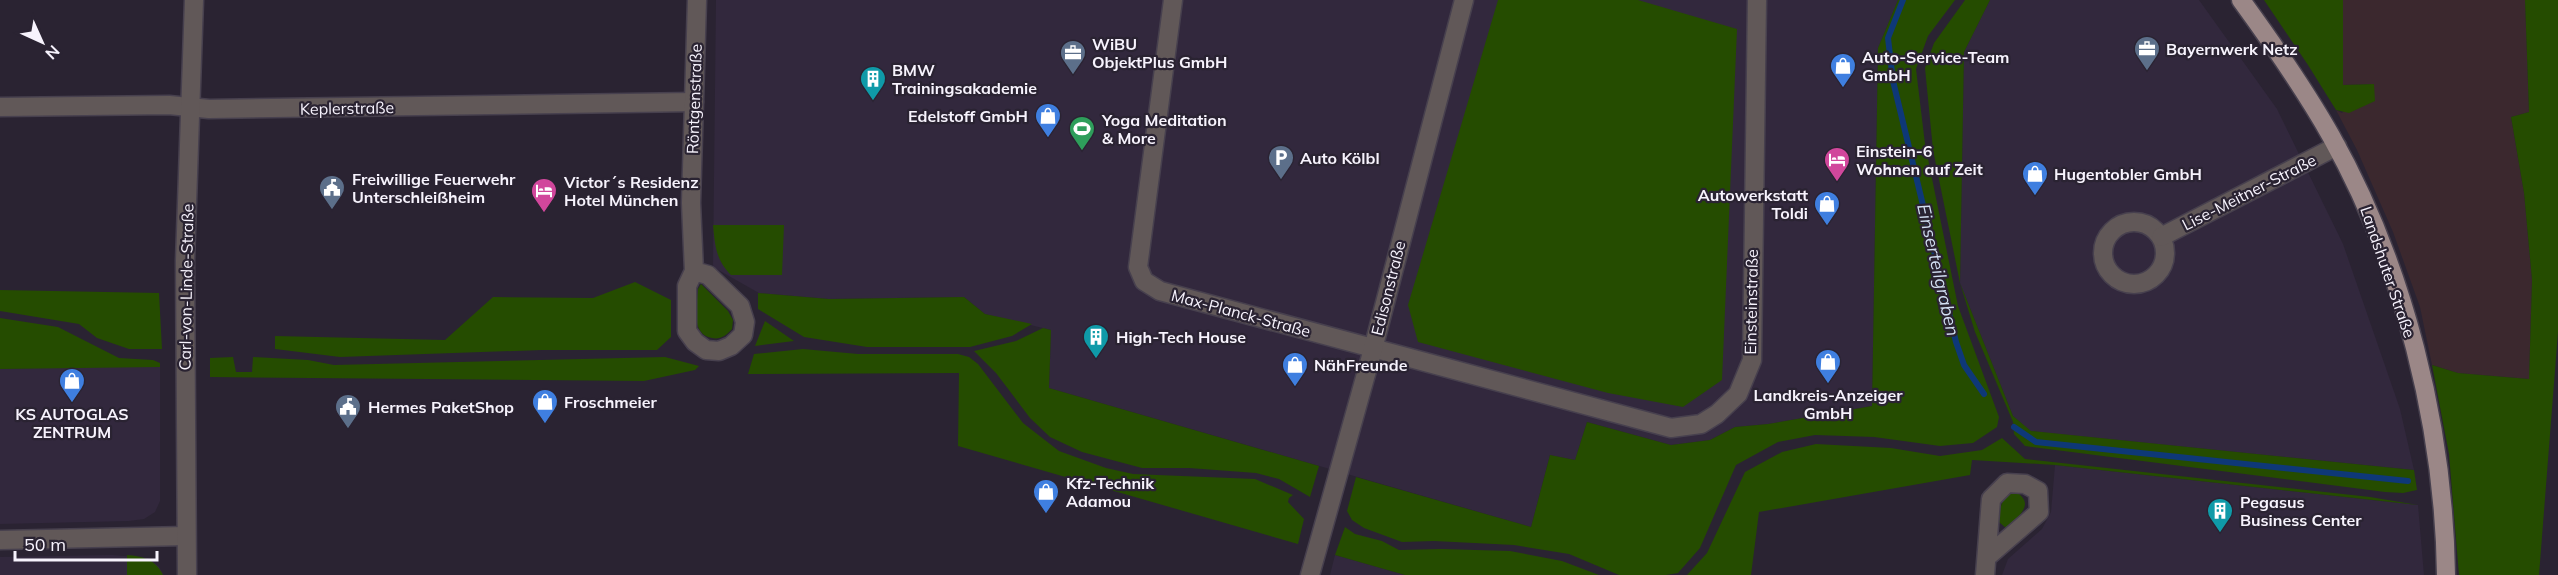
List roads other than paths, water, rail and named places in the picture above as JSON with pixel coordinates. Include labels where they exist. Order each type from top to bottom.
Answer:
[{"type":"main road","name":"Landshuter Straße","points":[[2241,0],[2274,45],[2337,146],[2358,188],[2380,242],[2403,307],[2427,396],[2441,486],[2446,575]]},
{"type":"street","name":"Carl-von-Linde-Straße","points":[[187,575],[184,353],[189,107],[194,0]]},
{"type":"street","name":"Röntgenstraße","points":[[694,271],[691,203],[697,0]]},
{"type":"street","name":"Max-Planck-Straße","points":[[1173,0],[1138,267],[1144,281],[1160,291],[1372,349]]},
{"type":"street","name":"Edisonstraße","points":[[1310,575],[1464,0]]},
{"type":"street","name":"Einsteinstraße","points":[[1372,349],[1671,428],[1701,424],[1717,414],[1738,394],[1752,360],[1757,0]]},
{"type":"street","name":"Keplerstraße","points":[[0,107],[170,105],[209,110],[694,102]]},
{"type":"street","name":"Lise-Meitner-Straße","points":[[2161,237],[2337,146]]},
{"type":"street","points":[[0,540],[186,536]]},
{"type":"waterway","name":"Einserteilgraben","points":[[1903,0],[1888,38],[1893,81],[1956,342],[1964,365],[1984,394]]},
{"type":"waterway","name":"Einserteilgraben","points":[[2014,427],[2036,442],[2408,481]]},
{"type":"place","name":"Bayernwerk Netz","points":[[2147,72]]},
{"type":"place","name":"WiBU ObjektPlus GmbH","points":[[1073,76]]},
{"type":"place","name":"Auto-Service-Team GmbH","points":[[1843,89]]},
{"type":"place","name":"BMW Trainingsakademie","points":[[873,102]]},
{"type":"place","name":"Edelstoff GmbH","points":[[1048,139]]},
{"type":"place","name":"Yoga Meditation & More","points":[[1082,152]]},
{"type":"place","name":"Auto Kölbl","points":[[1281,181]]},
{"type":"place","name":"Einstein-6 Wohnen auf Zeit","points":[[1837,183]]},
{"type":"place","name":"Hugentobler GmbH","points":[[2035,197]]},
{"type":"place","name":"Freiwillige Feuerwehr Unterschleißheim","points":[[332,211]]},
{"type":"place","name":"Victor´s Residenz Hotel München","points":[[544,214]]},
{"type":"place","name":"Autowerkstatt Toldi","points":[[1827,227]]},
{"type":"place","name":"High-Tech House","points":[[1096,360]]},
{"type":"place","name":"Landkreis-Anzeiger GmbH","points":[[1828,385]]},
{"type":"place","name":"NähFreunde","points":[[1295,388]]},
{"type":"place","name":"KS AUTOGLAS ZENTRUM","points":[[72,404]]},
{"type":"place","name":"Froschmeier","points":[[545,425]]},
{"type":"place","name":"Hermes PaketShop","points":[[348,430]]},
{"type":"place","name":"Kfz-Technik Adamou","points":[[1046,515]]},
{"type":"place","name":"Pegasus Business Center","points":[[2220,534]]}]
